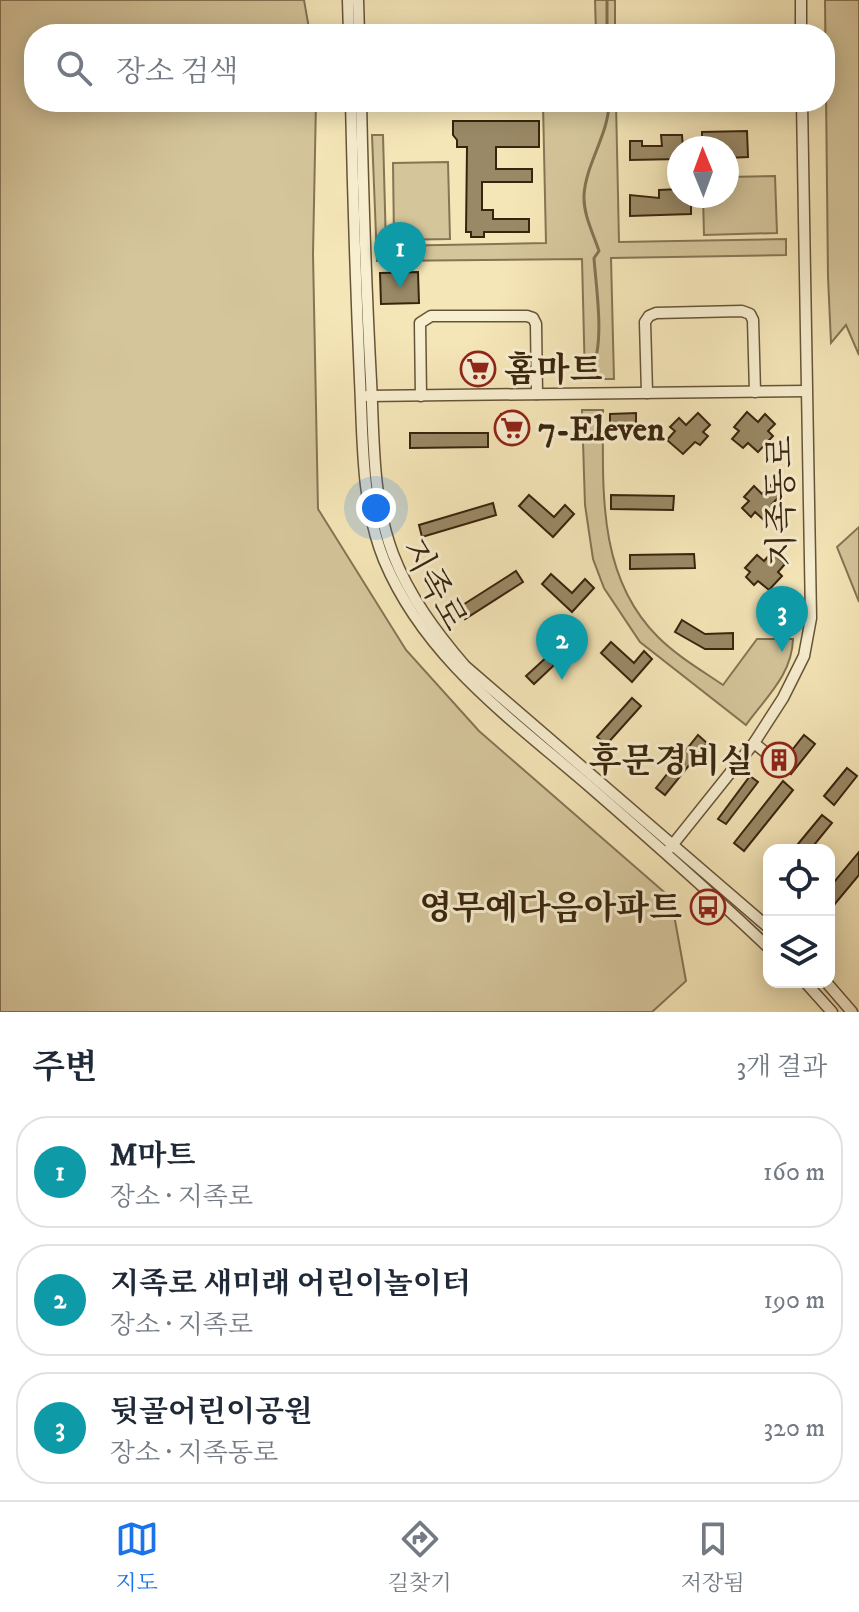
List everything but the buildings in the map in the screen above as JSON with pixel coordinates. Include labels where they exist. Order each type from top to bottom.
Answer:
[{"type":"street","points":[[348,0],[349,24]]},
{"type":"street","points":[[358,0],[359,24]]},
{"type":"street","points":[[801,0],[801,24]]},
{"type":"street","name":"지족로","points":[[352,112],[366,396],[382,514],[393,554],[428,621],[465,666],[669,849],[763,942]]},
{"type":"street","name":"지족로","points":[[361,112],[366,396]]},
{"type":"street","name":"지족동로","points":[[669,849],[754,743],[797,674],[804,656],[811,618],[802,112]]},
{"type":"street","points":[[647,393],[645,322],[649,316],[656,313],[742,311],[750,314],[753,320],[755,392]]},
{"type":"street","points":[[421,396],[420,323],[431,316],[533,318],[536,324],[537,394]]},
{"type":"street","points":[[366,396],[806,391]]},
{"type":"street","points":[[754,743],[765,752]]},
{"type":"street","name":"지족로","points":[[669,849],[763,923]]},
{"type":"street","points":[[810,988],[832,1012]]},
{"type":"street","points":[[831,988],[852,1012]]},
{"type":"shaded area","points":[[0,0],[304,0],[308,24],[24,24],[24,112],[316,112],[313,254],[318,509],[406,650],[479,731],[671,898],[686,981],[652,1012],[0,1012]]},
{"type":"shaded area","points":[[595,0],[615,0],[615,24],[596,24]]},
{"type":"shaded area","points":[[825,0],[859,0],[859,355],[846,325],[831,343],[826,112],[835,112],[835,24],[825,24]]},
{"type":"shaded area","points":[[543,112],[616,112],[619,242],[786,239],[786,255],[611,258],[614,379],[585,379],[582,259],[377,261],[372,135],[383,135],[386,246],[546,243]]},
{"type":"shaded area","points":[[448,162],[450,239],[394,240],[393,163]]},
{"type":"shaded area","points":[[775,176],[777,233],[704,235],[703,208],[739,208],[739,177]]},
{"type":"shaded area","points":[[582,410],[603,410],[604,501],[614,559],[638,613],[658,637],[681,657],[723,685],[757,639],[793,639],[792,652],[783,675],[746,725],[640,642],[604,588],[593,559],[585,505]]},
{"type":"shaded area","points":[[859,527],[859,602],[837,547]]},
{"type":"waterway","points":[[607,0],[607,24]]},
{"type":"waterway","points":[[592,368],[598,344],[599,314],[594,258],[599,251],[587,216],[584,195],[608,112]]},
{"type":"place","name":"M마트","points":[[400,288]]},
{"type":"place","name":"홈마트","points":[[478,369]]},
{"type":"place","name":"7-Eleven","points":[[512,428]]},
{"type":"place","name":"뒷골어린이공원","points":[[782,652]]},
{"type":"place","name":"지족로 새미래 어린이놀이터","points":[[562,680]]},
{"type":"place","name":"후문경비실","points":[[779,760]]},
{"type":"place","name":"영무예다음아파트","points":[[708,907]]}]
